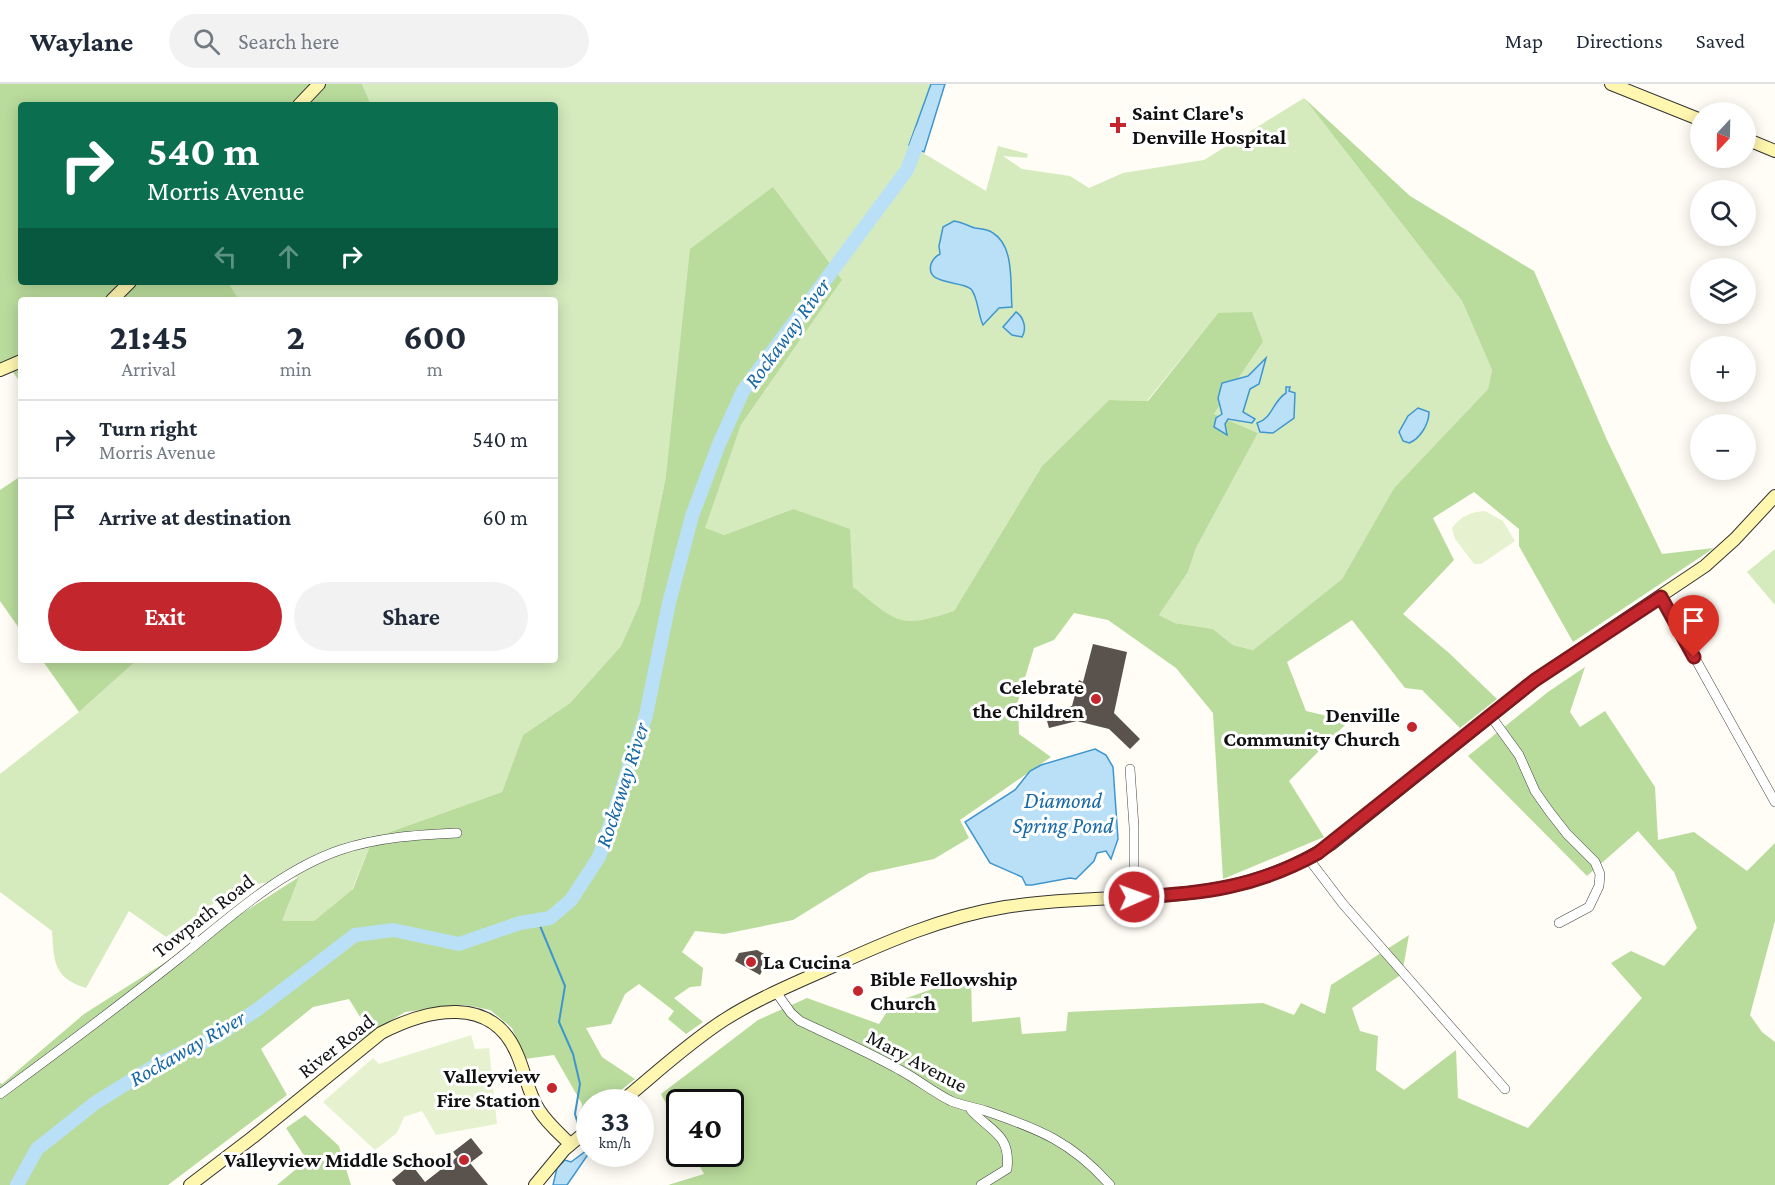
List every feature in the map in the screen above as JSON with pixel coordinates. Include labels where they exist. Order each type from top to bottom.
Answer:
[{"type":"street","points":[[302,102],[319,84]]},
{"type":"street","points":[[1611,84],[1690,116]]},
{"type":"street","points":[[1756,143],[1775,152]]},
{"type":"street","points":[[115,297],[126,285]]},
{"type":"street","points":[[0,370],[18,363]]},
{"type":"street","points":[[637,1089],[713,1027],[776,992],[900,937],[954,918],[1037,903],[1228,888],[1265,878],[1308,858],[1336,839],[1535,680],[1661,597],[1724,550],[1775,496]]},
{"type":"street","points":[[1661,597],[1775,802]]},
{"type":"street","points":[[1490,716],[1519,754],[1535,791],[1567,834],[1595,862],[1600,874],[1599,886],[1589,907],[1559,923]]},
{"type":"street","points":[[1130,769],[1134,827],[1134,897]]},
{"type":"street","name":"Towpath Road","points":[[0,1094],[218,926],[292,873],[320,858],[373,840],[405,835],[457,833]]},
{"type":"street","points":[[1308,858],[1343,904],[1505,1089]]},
{"type":"street","name":"Mary Avenue","points":[[776,992],[790,1013],[800,1021],[900,1070],[971,1110],[982,1110],[1040,1131],[1066,1144],[1094,1167],[1110,1185]]},
{"type":"street","name":"River Road","points":[[190,1185],[254,1137],[381,1033],[402,1022],[441,1012],[472,1014],[498,1027],[517,1054],[539,1110],[574,1141]]},
{"type":"street","points":[[971,1110],[999,1135],[1007,1148],[1006,1169],[981,1185]]},
{"type":"street","points":[[535,1185],[574,1141]]},
{"type":"green space","points":[[0,84],[362,84],[370,102],[18,102],[18,285],[230,285],[237,297],[18,297],[18,379],[9,367],[0,369]]},
{"type":"green space","points":[[362,84],[931,84],[910,145],[986,191],[998,146],[1028,154],[1027,158],[1003,156],[1022,169],[1070,176],[1089,188],[1123,173],[1204,160],[1304,98],[1462,301],[1492,370],[1488,389],[1394,488],[1342,579],[1253,650],[1233,645],[1213,629],[1175,623],[1159,615],[1188,572],[1196,548],[1258,433],[1214,414],[1263,342],[1218,313],[1147,401],[1109,400],[1042,466],[954,611],[919,623],[900,620],[882,611],[847,580],[793,509],[724,535],[704,529],[741,425],[842,280],[666,476],[640,603],[621,646],[570,703],[523,735],[502,792],[373,838],[352,890],[314,921],[282,921],[298,877],[236,888],[166,937],[129,911],[86,988],[67,979],[57,967],[52,931],[0,892],[0,774],[79,712],[134,663],[558,663],[558,297],[237,297],[230,285],[558,285],[558,102],[370,102]]},
{"type":"green space","points":[[1304,98],[1410,196],[1534,271],[1607,440],[1662,554],[1714,548],[1573,642],[1519,546],[1519,529],[1474,492],[1433,518],[1454,560],[1403,614],[1449,653],[1497,699],[1460,728],[1422,690],[1405,688],[1352,620],[1287,662],[1306,711],[1349,721],[1289,781],[1324,837],[1223,879],[1213,713],[1176,668],[1108,620],[1074,613],[1054,640],[1034,648],[1018,701],[1019,734],[1051,757],[960,820],[969,838],[934,859],[869,873],[793,920],[724,934],[695,931],[682,952],[703,968],[701,986],[690,987],[674,998],[703,1022],[686,1034],[668,1019],[674,1011],[639,984],[625,994],[611,1024],[586,1028],[602,1057],[635,1079],[622,1089],[576,1089],[576,1094],[554,1055],[525,1059],[512,1028],[490,1010],[465,1005],[405,1012],[358,1041],[354,1035],[365,1025],[349,999],[313,1007],[261,1049],[287,1095],[168,1185],[0,1185],[0,1083],[2,1084],[84,1014],[299,877],[282,921],[314,921],[353,889],[373,838],[502,792],[523,735],[570,703],[621,646],[640,603],[666,476],[690,249],[773,187],[842,280],[741,425],[705,528],[724,535],[793,509],[850,529],[853,587],[890,615],[909,621],[936,617],[954,611],[1042,466],[1109,400],[1148,401],[1218,313],[1252,312],[1263,342],[1214,414],[1258,433],[1196,548],[1188,572],[1159,615],[1175,623],[1213,629],[1233,645],[1253,650],[1342,579],[1394,488],[1488,389],[1492,370],[1462,301]]},
{"type":"green space","points":[[18,478],[18,627],[0,601],[0,490]]},
{"type":"green space","points":[[1485,511],[1503,521],[1515,541],[1481,564],[1474,564],[1455,539],[1452,528],[1466,515]]},
{"type":"green space","points":[[1775,549],[1775,605],[1747,572]]},
{"type":"green space","points":[[44,663],[134,663],[79,712]]},
{"type":"green space","points":[[1585,667],[1570,712],[1580,727],[1605,711],[1655,787],[1658,840],[1694,832],[1747,871],[1775,843],[1775,921],[1750,1015],[1762,1032],[1775,1042],[1775,1185],[668,1185],[704,1174],[700,1167],[744,1167],[744,1089],[668,1089],[758,1020],[807,998],[879,1024],[893,1003],[971,975],[972,1022],[1020,1017],[1022,1034],[1066,1031],[1068,1012],[1263,1003],[1294,1015],[1301,1003],[1325,1014],[1331,985],[1409,935],[1402,974],[1352,1008],[1360,1031],[1378,1036],[1376,1070],[1404,1090],[1456,1050],[1458,1098],[1528,1128],[1642,998],[1611,963],[1631,951],[1664,966],[1697,928],[1674,872],[1638,831],[1587,876],[1468,756],[1548,692]]},
{"type":"green space","points":[[471,1035],[475,1049],[489,1048],[497,1124],[436,1135],[422,1111],[404,1117],[397,1133],[375,1150],[323,1102],[373,1058],[379,1064]]},
{"type":"green space","points":[[666,1090],[666,1103],[661,1094]]},
{"type":"green space","points":[[305,1115],[339,1146],[351,1185],[277,1185],[307,1160],[286,1128]]},
{"type":"water","points":[[931,84],[945,84],[924,152],[909,145]]},
{"type":"water","points":[[954,221],[991,232],[1000,239],[1008,257],[1012,307],[999,308],[983,325],[971,289],[938,279],[931,271],[932,262],[940,254],[939,246],[943,227]]},
{"type":"water","points":[[1016,312],[1024,323],[1022,337],[1012,335],[1003,327]]},
{"type":"water","points":[[1266,358],[1259,384],[1250,389],[1243,412],[1255,419],[1252,423],[1228,419],[1225,424],[1227,435],[1214,427],[1216,418],[1222,414],[1218,398],[1222,383],[1248,376]]},
{"type":"water","points":[[1286,387],[1290,387],[1289,391],[1295,393],[1294,418],[1273,433],[1260,432],[1257,423],[1270,414],[1286,393]]},
{"type":"water","points":[[1418,408],[1429,412],[1426,426],[1413,441],[1409,443],[1403,441],[1399,432],[1408,416]]},
{"type":"water","name":"Diamond Spring Pond","points":[[1095,749],[1106,755],[1113,767],[1118,839],[1111,859],[1106,851],[1097,853],[1094,861],[1076,879],[1070,878],[1032,885],[1026,885],[1022,877],[990,863],[965,822],[1015,790],[1030,771],[1041,765]]},
{"type":"water","points":[[576,1158],[576,1167],[579,1167],[567,1185],[553,1185],[557,1168],[565,1160],[571,1162]]},
{"type":"building","name":"Celebrate the Children","points":[[1093,644],[1127,652],[1114,713],[1140,739],[1130,749],[1109,729],[1077,721],[1049,728],[1045,714],[1072,706],[1079,680],[1083,682]]},
{"type":"building","name":"La Cucina","points":[[757,950],[766,955],[764,959],[766,963],[760,975],[735,961],[739,953]]},
{"type":"building","name":"Valleyview Middle School","points":[[471,1138],[483,1153],[470,1163],[488,1185],[396,1185],[392,1180],[411,1164],[425,1182],[457,1157],[453,1152]]},
{"type":"waterway","name":"Rockaway River","points":[[17,1185],[37,1149],[95,1103],[156,1065],[217,1036],[258,1009],[355,935],[393,930],[459,944],[520,923],[550,918],[571,900],[599,857],[616,807],[646,715],[669,603],[692,516],[719,444],[743,391],[907,170],[922,131]]},
{"type":"waterway","points":[[538,921],[565,986],[559,1022],[573,1054],[579,1089]]},
{"type":"waterway","points":[[576,1108],[576,1117]]},
{"type":"place","name":"Saint Clare's Denville Hospital","points":[[1118,125]]},
{"type":"place","name":"Celebrate the Children","points":[[1096,699]]},
{"type":"place","name":"Denville Community Church","points":[[1412,727]]},
{"type":"place","name":"La Cucina","points":[[751,962]]},
{"type":"place","name":"Bible Fellowship Church","points":[[858,991]]},
{"type":"place","name":"Valleyview Fire Station","points":[[552,1088]]},
{"type":"place","name":"Valleyview Middle School","points":[[464,1160]]},
{"type":"route","points":[[1134,897],[1203,892],[1248,884],[1277,874],[1318,853],[1535,680],[1661,597],[1694,657]]}]
